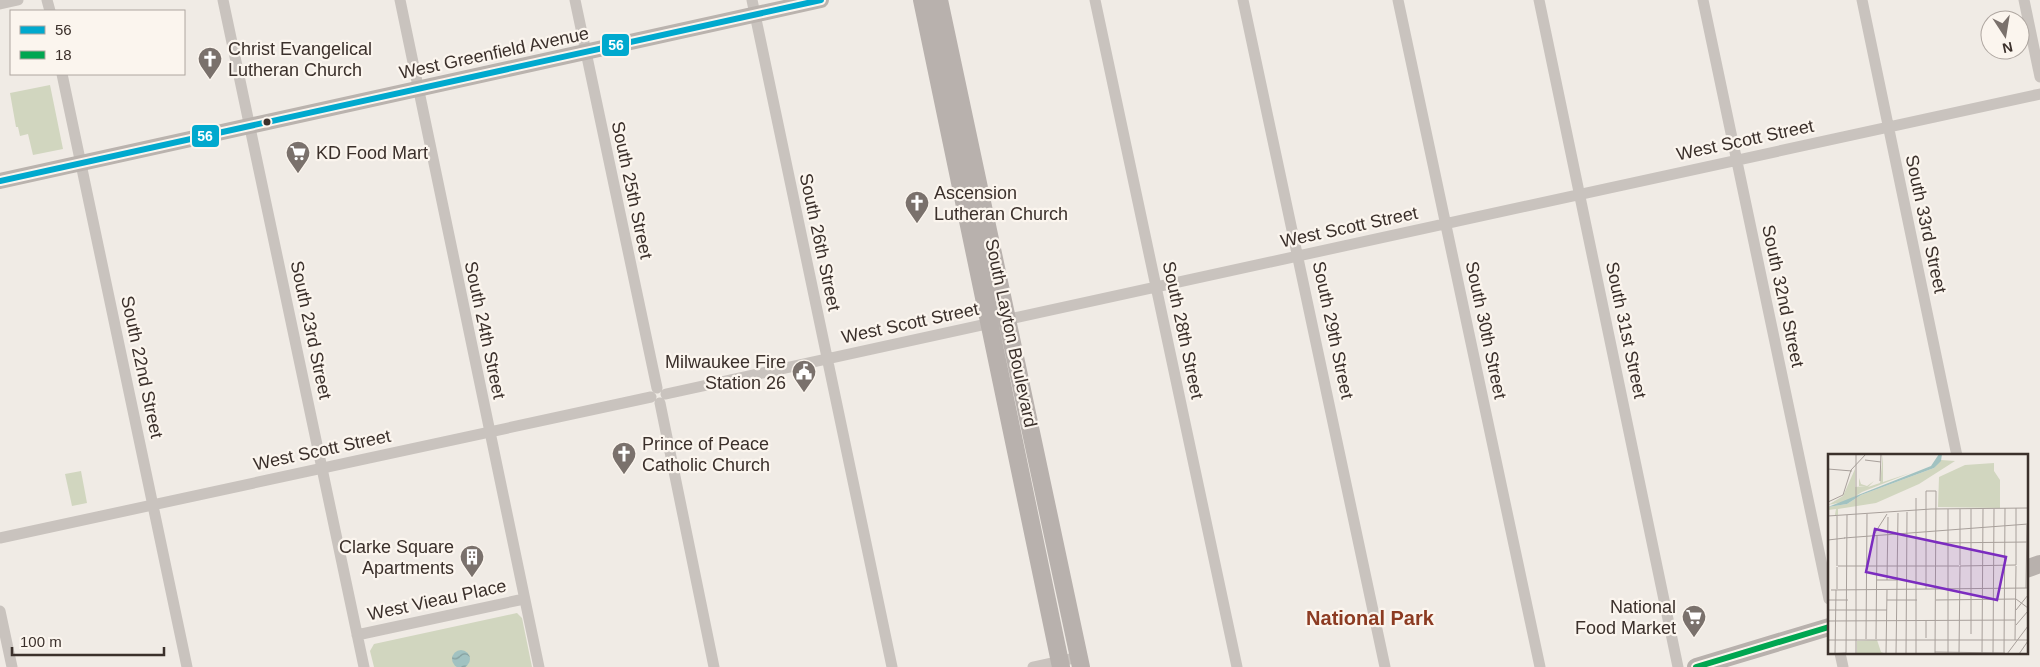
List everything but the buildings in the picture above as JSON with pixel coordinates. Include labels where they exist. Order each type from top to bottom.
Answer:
[{"type":"main road","name":"West Greenfield Avenue","points":[[0,181],[585,54],[753,8],[821,0]]},
{"type":"main road","name":"South Layton Boulevard","points":[[922,0],[1060,664]]},
{"type":"main road","name":"South Layton Boulevard","points":[[939,0],[1080,662]]},
{"type":"main road","points":[[2028,568],[2040,564]]},
{"type":"main road","points":[[1696,667],[1828,627]]},
{"type":"street","points":[[0,4],[18,0]]},
{"type":"street","name":"South 23rd Street","points":[[223,0],[364,667]]},
{"type":"street","name":"South 24th Street","points":[[400,0],[488,432],[539,667]]},
{"type":"street","name":"South 25th Street","points":[[575,0],[714,667]]},
{"type":"street","name":"South 28th Street","points":[[1094,0],[1237,667]]},
{"type":"street","name":"South 29th Street","points":[[1243,0],[1386,667]]},
{"type":"street","name":"South 30th Street","points":[[1398,0],[1540,667]]},
{"type":"street","name":"South 31st Street","points":[[1539,0],[1678,667]]},
{"type":"street","name":"South 32nd Street","points":[[1703,0],[1828,594]]},
{"type":"street","name":"South 33rd Street","points":[[1862,0],[1957,454]]},
{"type":"street","points":[[2024,0],[2040,77]]},
{"type":"street","name":"South 26th Street","points":[[753,8],[892,667]]},
{"type":"street","name":"South 22nd Street","points":[[62,75],[187,667]]},
{"type":"street","name":"West Scott Street","points":[[0,538],[1157,288],[1737,159],[2040,94]]},
{"type":"street","name":"West Vieau Place","points":[[357,635],[524,599]]},
{"type":"street","points":[[0,612],[12,667]]},
{"type":"street","points":[[1840,654],[1843,667]]},
{"type":"street","points":[[1033,667],[1080,662]]},
{"type":"green space","points":[[50,85],[63,149],[33,155],[28,134],[20,136],[18,127],[16,127],[10,93]]},
{"type":"green space","points":[[81,471],[87,503],[72,506],[65,474]]},
{"type":"green space","points":[[517,613],[522,618],[532,667],[374,667],[370,651],[374,644]]},
{"type":"water","points":[[461,650],[467,653],[470,659],[467,665],[461,668],[455,665],[452,659],[455,653]]},
{"type":"transit line","name":"56","points":[[0,181],[821,0]]},
{"type":"transit line","name":"18","points":[[1696,667],[1828,627]]},
{"type":"place","name":"Christ Evangelical Lutheran Church","points":[[210,80]]},
{"type":"place","name":"KD Food Mart","points":[[298,174]]},
{"type":"place","name":"Ascension Lutheran Church","points":[[917,224]]},
{"type":"place","name":"Milwaukee Fire Station 26","points":[[804,393]]},
{"type":"place","name":"Prince of Peace Catholic Church","points":[[624,475]]},
{"type":"place","name":"Clarke Square Apartments","points":[[472,578]]},
{"type":"place","name":"National Food Market","points":[[1694,638]]},
{"type":"district","name":"National Park","points":[[1370,618]]}]
